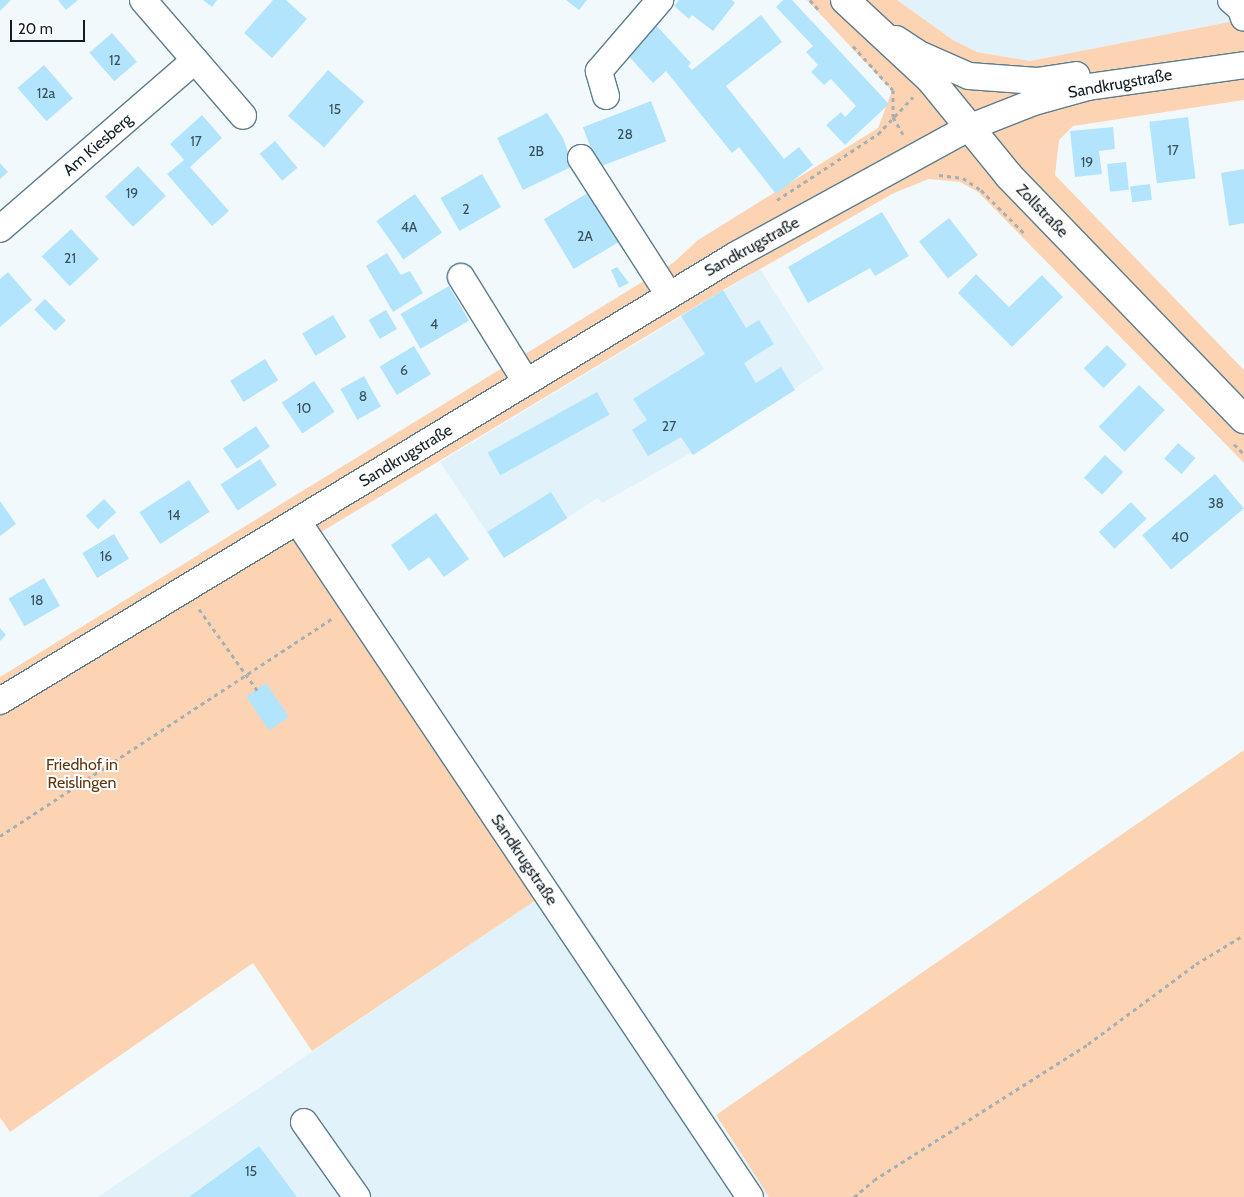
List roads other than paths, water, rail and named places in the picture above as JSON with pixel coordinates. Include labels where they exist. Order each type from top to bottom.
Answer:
[{"type":"main road","name":"Zollstraße","points":[[834,7],[867,21],[930,79],[1009,176],[1237,429]]},
{"type":"street","points":[[143,0],[243,116]]},
{"type":"street","points":[[606,96],[599,72],[660,0]]},
{"type":"street","points":[[1231,0],[1241,9],[1244,18]]},
{"type":"street","points":[[867,21],[921,55],[969,76],[1038,81],[1244,52]]},
{"type":"street","name":"Am Kiesberg","points":[[0,229],[195,60]]},
{"type":"street","name":"Sandkrugstraße","points":[[0,701],[736,255],[968,128],[1034,102],[1088,87],[1244,65]]},
{"type":"street","points":[[581,158],[670,295]]},
{"type":"street","points":[[461,277],[526,382]]},
{"type":"street","name":"Sandkrugstraße","points":[[298,522],[750,1197]]},
{"type":"street","points":[[304,1122],[357,1197]]},
{"type":"park label","name":"Friedhof in Reislingen","points":[[82,774]]}]
